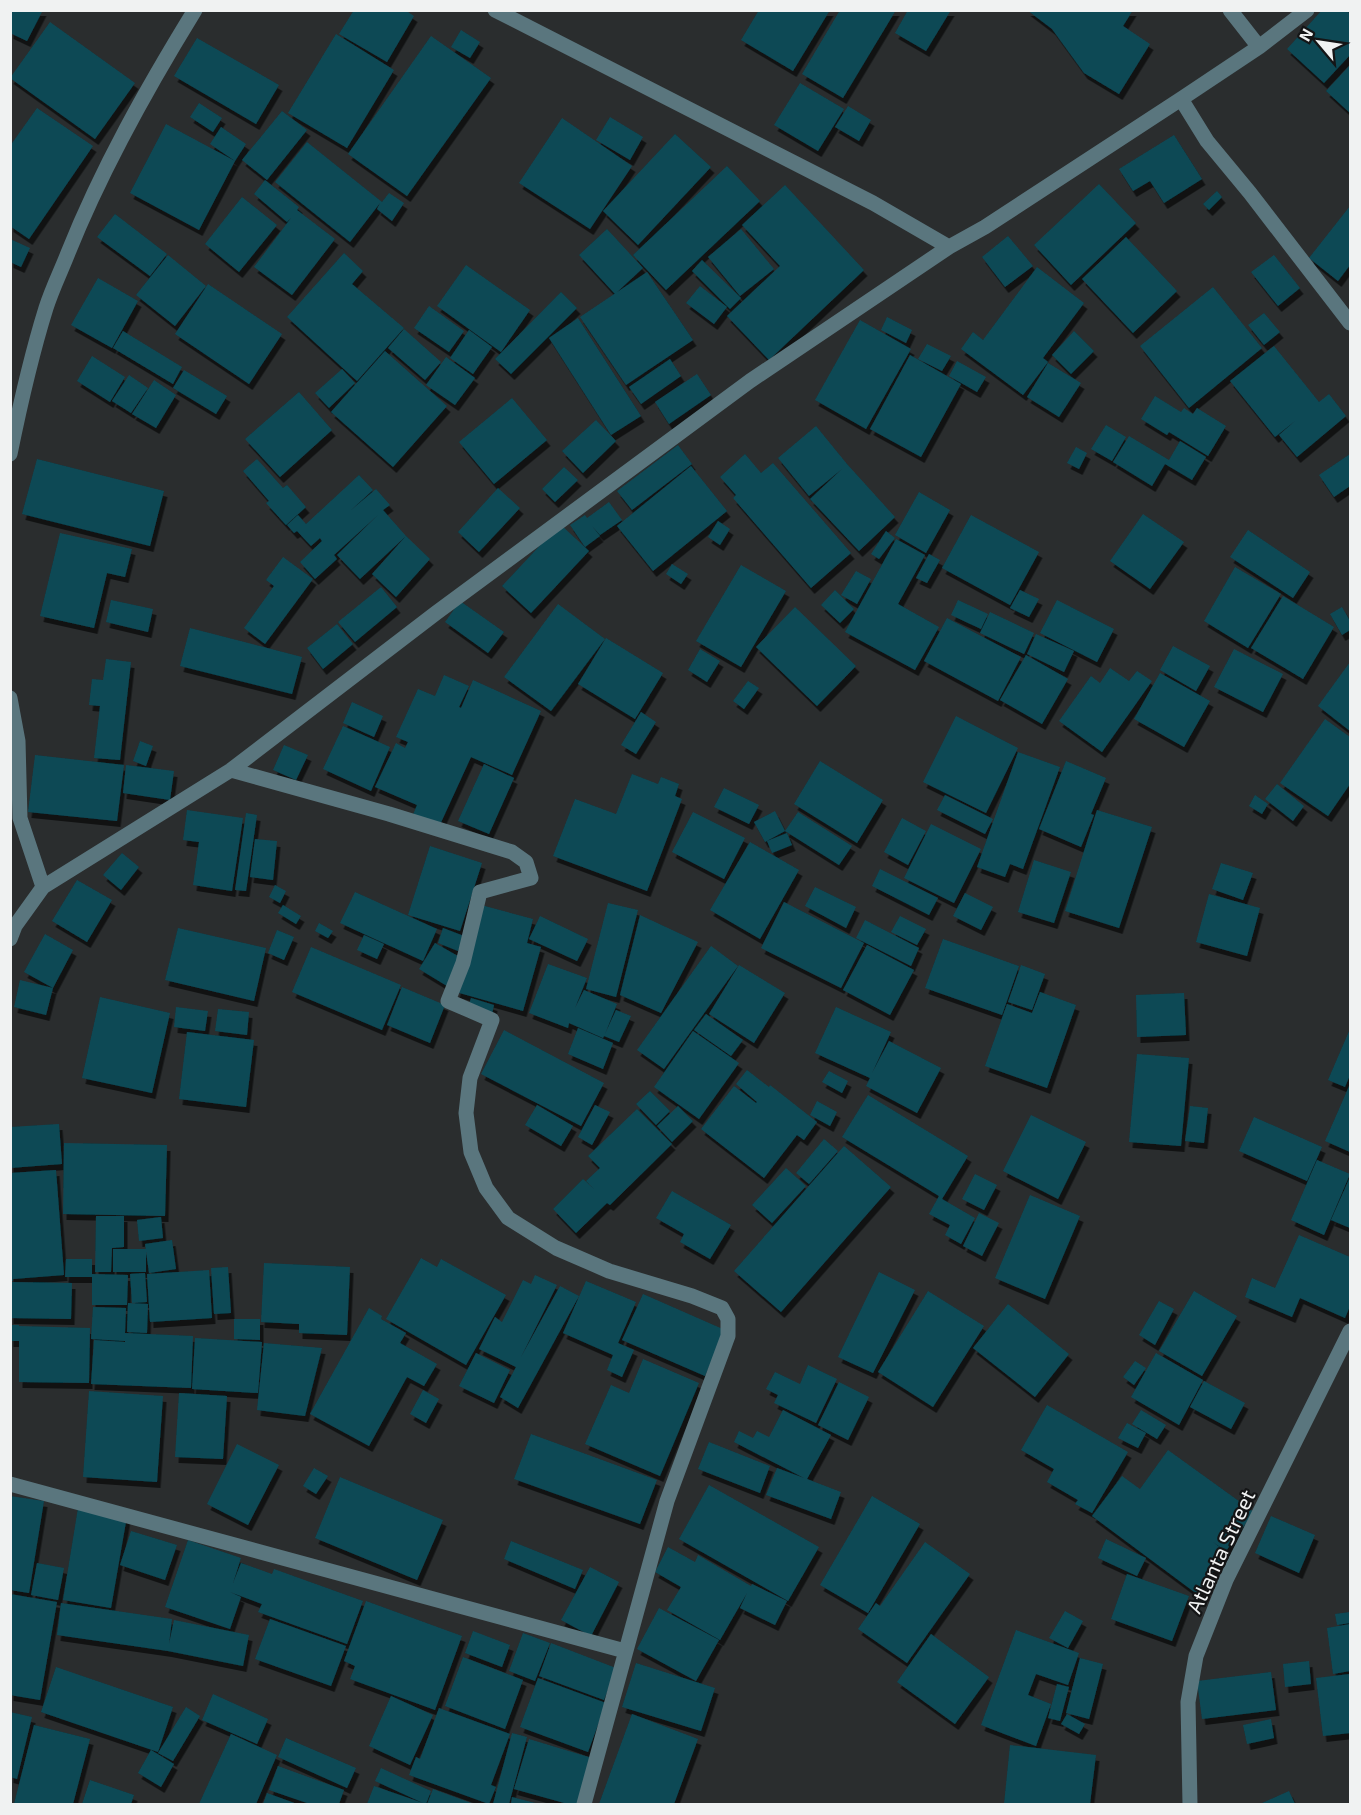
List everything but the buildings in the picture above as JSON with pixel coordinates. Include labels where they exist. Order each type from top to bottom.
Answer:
[{"type":"street","points":[[10,454],[24,386],[47,306],[80,225],[121,139],[195,10]]},
{"type":"street","points":[[495,10],[873,203],[949,247]]},
{"type":"street","points":[[1230,10],[1259,47]]},
{"type":"street","points":[[10,939],[15,926],[44,887],[231,770],[436,613],[750,381],[949,247],[985,227],[1181,99],[1259,47],[1307,10]]},
{"type":"street","points":[[1181,99],[1207,141],[1250,193],[1350,324]]},
{"type":"street","points":[[10,698],[18,741],[20,818],[44,887]]},
{"type":"street","points":[[231,770],[512,852],[526,862],[531,878],[480,892],[463,963],[448,1001],[492,1020],[470,1078],[466,1113],[471,1152],[486,1188],[508,1218],[556,1248],[609,1271],[692,1296],[723,1308],[728,1319],[728,1336],[667,1501],[584,1804]]},
{"type":"street","name":"Atlanta Street","points":[[1190,1804],[1188,1702],[1196,1656],[1226,1580],[1350,1331]]},
{"type":"street","points":[[10,1484],[625,1651]]}]
